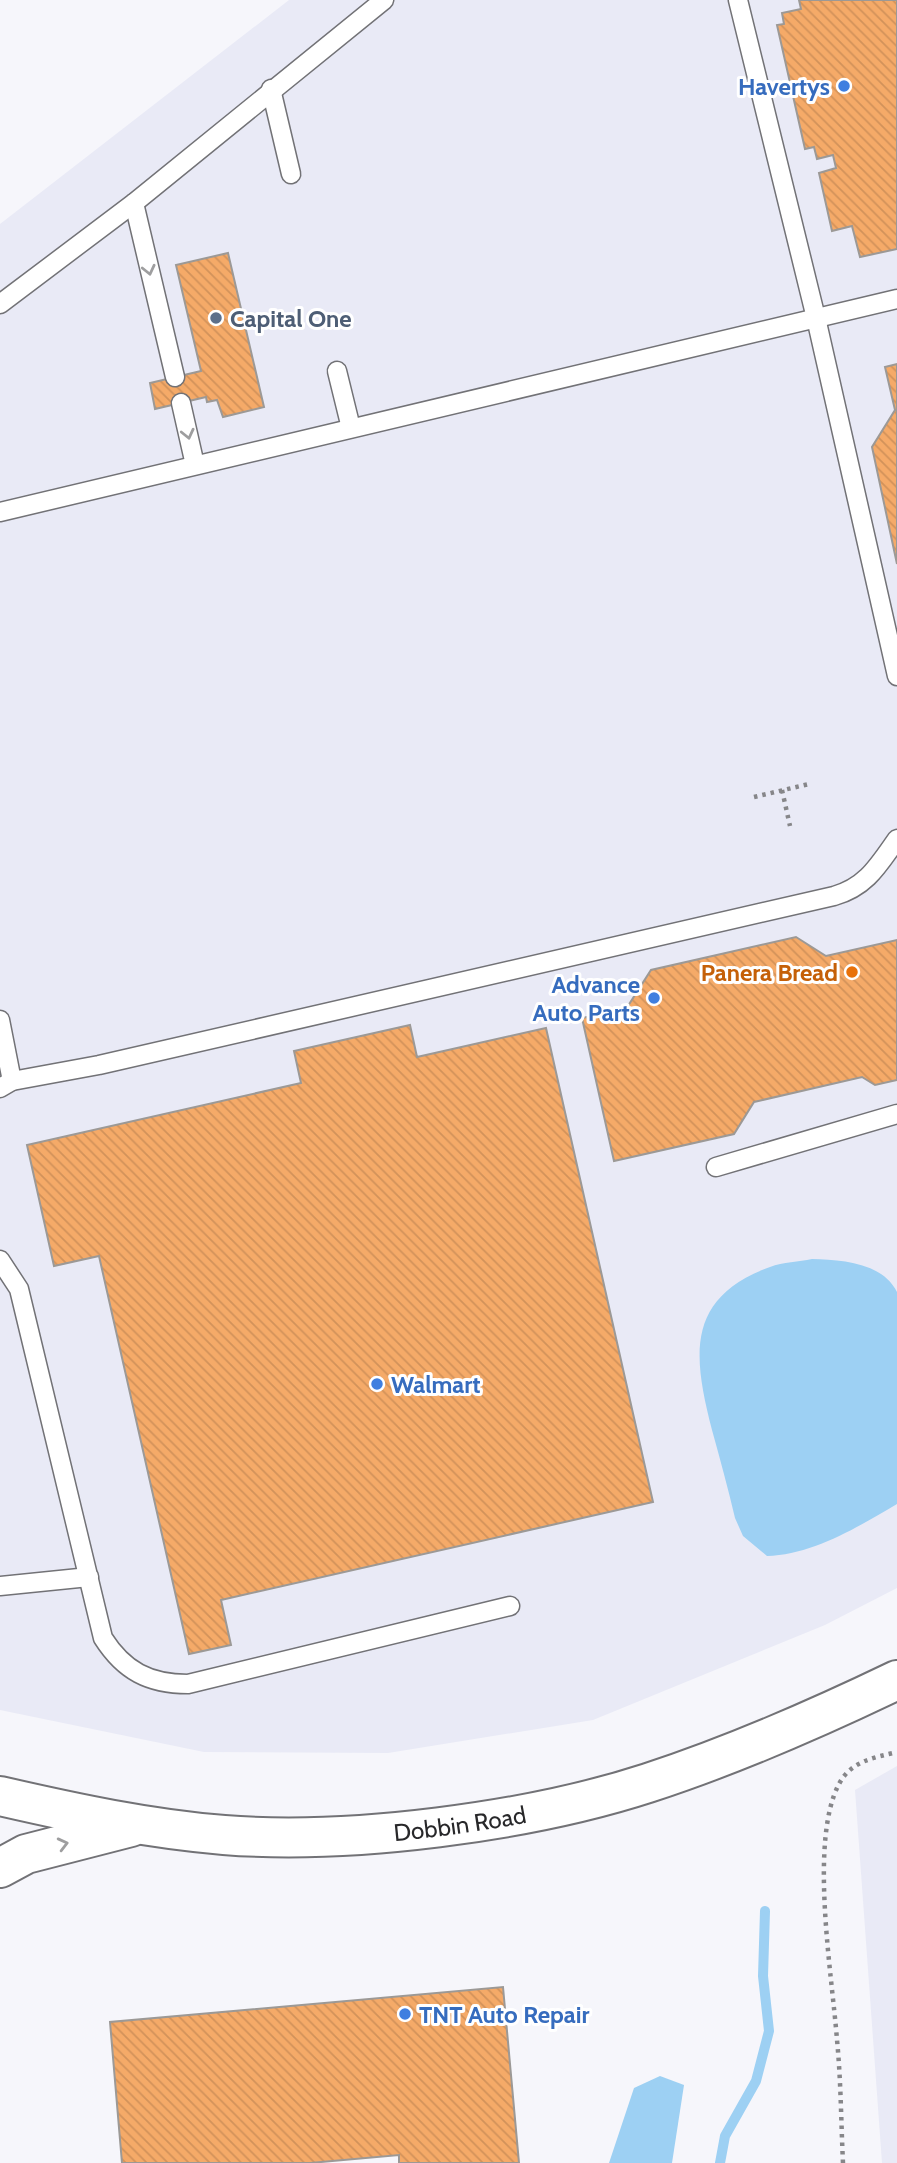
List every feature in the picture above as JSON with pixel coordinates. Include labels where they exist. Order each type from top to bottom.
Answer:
[{"type":"street","name":"Dobbin Road","points":[[0,1796],[140,1825],[226,1835],[342,1835],[436,1826],[547,1808],[645,1784],[751,1746],[897,1680]]},
{"type":"street","points":[[0,1868],[26,1854],[140,1825]]},
{"type":"lane","points":[[0,304],[134,203],[271,89],[384,0]]},
{"type":"lane","points":[[738,0],[816,318],[897,676]]},
{"type":"lane","points":[[271,89],[291,174]]},
{"type":"lane","points":[[134,203],[175,377]]},
{"type":"lane","points":[[0,512],[897,299]]},
{"type":"lane","points":[[337,371],[351,428]]},
{"type":"lane","points":[[181,403],[195,465]]},
{"type":"lane","points":[[0,1020],[6,1084],[834,896],[854,890],[869,879],[897,839]]},
{"type":"lane","points":[[716,1167],[897,1114]]},
{"type":"lane","points":[[0,1260],[19,1289],[103,1638],[117,1660],[148,1680],[166,1684],[188,1684],[510,1606]]},
{"type":"lane","points":[[0,1586],[89,1577]]},
{"type":"path","points":[[754,797],[809,784]]},
{"type":"path","points":[[782,790],[790,826]]},
{"type":"path","points":[[843,2163],[838,2046],[823,1862],[828,1815],[839,1784],[855,1764],[897,1752]]},
{"type":"shaded area","points":[[289,0],[897,0],[897,1588],[825,1625],[593,1720],[388,1753],[204,1752],[0,1710],[0,224]]},
{"type":"shaded area","points":[[897,1766],[897,2163],[882,2163],[855,1790]]},
{"type":"water","points":[[812,1259],[848,1262],[871,1269],[881,1274],[897,1292],[897,1504],[818,1545],[801,1551],[767,1556],[743,1536],[735,1518],[701,1378],[702,1332],[709,1313],[722,1295],[742,1280],[775,1265]]},
{"type":"water","points":[[660,2076],[684,2085],[672,2163],[609,2163],[634,2088]]},
{"type":"building","name":"Havertys","points":[[799,0],[897,0],[897,249],[860,257],[852,226],[832,231],[819,173],[836,168],[833,155],[817,159],[814,147],[805,149],[777,25],[784,24],[782,13],[801,9]]},
{"type":"building","name":"Capital One","points":[[228,253],[264,407],[223,417],[217,400],[207,402],[206,397],[155,409],[150,383],[201,371],[176,265]]},
{"type":"building","points":[[897,364],[897,564],[872,447],[895,410],[885,367]]},
{"type":"building","points":[[796,937],[826,956],[897,940],[897,1080],[875,1085],[862,1077],[754,1102],[734,1134],[614,1161],[582,1018],[626,1009],[651,970]]},
{"type":"building","name":"Walmart","points":[[410,1025],[417,1057],[546,1028],[653,1502],[221,1600],[231,1645],[189,1654],[99,1256],[54,1266],[27,1145],[301,1083],[294,1051]]},
{"type":"building","points":[[503,1987],[519,2163],[399,2163],[399,2155],[310,2163],[122,2163],[110,2022]]},
{"type":"waterway","points":[[720,2163],[725,2136],[756,2081],[769,2031],[763,1976],[765,1911]]},
{"type":"place","name":"Havertys","points":[[844,86]]},
{"type":"place","name":"Capital One","points":[[216,318]]},
{"type":"place","name":"Panera Bread","points":[[852,972]]},
{"type":"place","name":"Advance Auto Parts","points":[[654,998]]},
{"type":"place","name":"Walmart","points":[[377,1384]]},
{"type":"place","name":"TNT Auto Repair","points":[[405,2014]]}]
